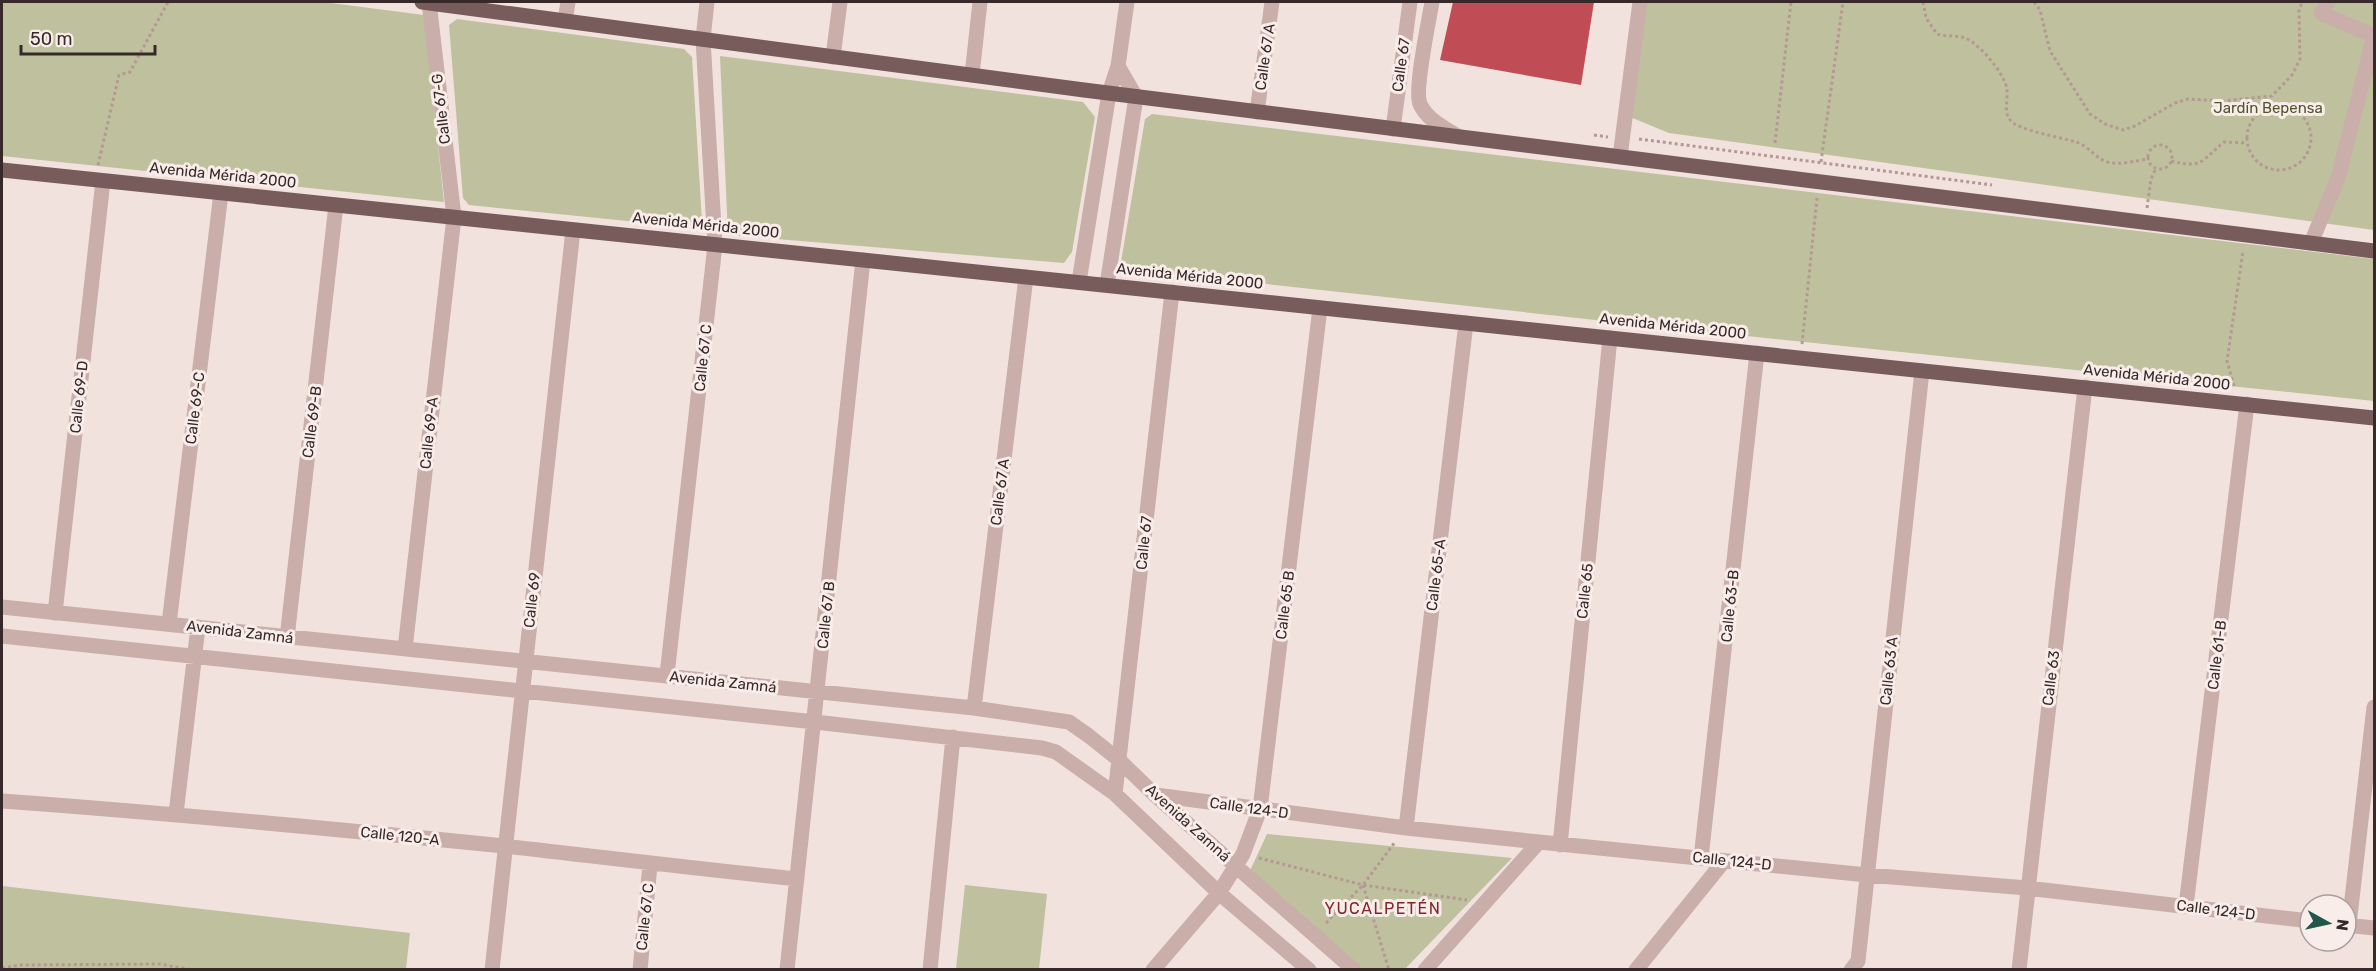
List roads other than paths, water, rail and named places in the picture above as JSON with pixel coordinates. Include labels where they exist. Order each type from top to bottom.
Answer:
[{"type":"main road","points":[[426,2],[1136,97],[2374,251]]},
{"type":"main road","name":"Avenida Mérida 2000","points":[[2,170],[2374,418]]},
{"type":"street","name":"Calle 67-G","points":[[426,2],[454,217]]},
{"type":"street","points":[[565,21],[568,2]]},
{"type":"street","name":"Calle 67 C","points":[[667,675],[715,244],[703,39],[707,2]]},
{"type":"street","points":[[833,57],[840,2]]},
{"type":"street","points":[[972,75],[980,2]]},
{"type":"street","points":[[1079,282],[1109,93],[1118,66],[1127,2]]},
{"type":"street","name":"Calle 67 A","points":[[1257,112],[1272,2]]},
{"type":"street","name":"Calle 67","points":[[1393,129],[1410,2]]},
{"type":"street","points":[[1432,2],[1420,80],[1419,103],[1432,121],[1460,137]]},
{"type":"street","points":[[1620,157],[1640,2]]},
{"type":"street","points":[[2311,243],[2338,178],[2374,36],[2321,13],[2328,2]]},
{"type":"street","points":[[1107,285],[1136,97],[1118,66]]},
{"type":"street","name":"Calle 69-D","points":[[55,614],[99,180]]},
{"type":"street","name":"Calle 69-C","points":[[169,624],[221,193]]},
{"type":"street","name":"Calle 69-B","points":[[287,638],[336,205]]},
{"type":"street","name":"Calle 69-A","points":[[405,649],[454,217]]},
{"type":"street","name":"Calle 69","points":[[492,969],[573,230]]},
{"type":"street","name":"Calle 67 B","points":[[787,969],[863,260]]},
{"type":"street","name":"Calle 67 A","points":[[974,708],[1026,277]]},
{"type":"street","name":"Calle 67","points":[[1115,794],[1172,292]]},
{"type":"street","name":"Calle 65 B","points":[[1153,969],[1219,893],[1239,859],[1260,809],[1320,308]]},
{"type":"street","name":"Calle 65-A","points":[[1406,828],[1466,323]]},
{"type":"street","name":"Calle 65","points":[[1560,845],[1610,338]]},
{"type":"street","name":"Calle 63-B","points":[[1701,858],[1757,353]]},
{"type":"street","name":"Calle 63 A","points":[[1851,969],[1858,961],[1922,370]]},
{"type":"street","name":"Calle 63","points":[[2019,969],[2085,387]]},
{"type":"street","name":"Calle 61-B","points":[[2186,906],[2247,404]]},
{"type":"street","name":"Avenida Zamná","points":[[2,608],[667,675],[974,708],[1069,722],[1119,760],[1155,795],[1239,859],[1314,935],[1354,969]]},
{"type":"street","points":[[176,814],[198,627]]},
{"type":"street","name":"Avenida Zamná","points":[[2,636],[1042,748],[1056,752],[1115,794],[1219,893],[1309,969]]},
{"type":"street","points":[[2352,893],[2374,707]]},
{"type":"street","points":[[930,969],[953,737]]},
{"type":"street","name":"Calle 124-D","points":[[1155,795],[1406,828],[1560,845],[2027,888],[2298,920]]},
{"type":"street","name":"Calle 120-A","points":[[2,801],[176,814],[797,879]]},
{"type":"street","points":[[1425,969],[1539,842]]},
{"type":"street","points":[[1636,969],[1724,861]]},
{"type":"street","name":"Calle 67 C","points":[[640,969],[650,865]]},
{"type":"street","points":[[2358,926],[2374,928]]},
{"type":"district","name":"YUCALPETÉN","points":[[1383,908]]},
{"type":"park label","name":"Jardín Bepensa","points":[[2268,108]]}]
